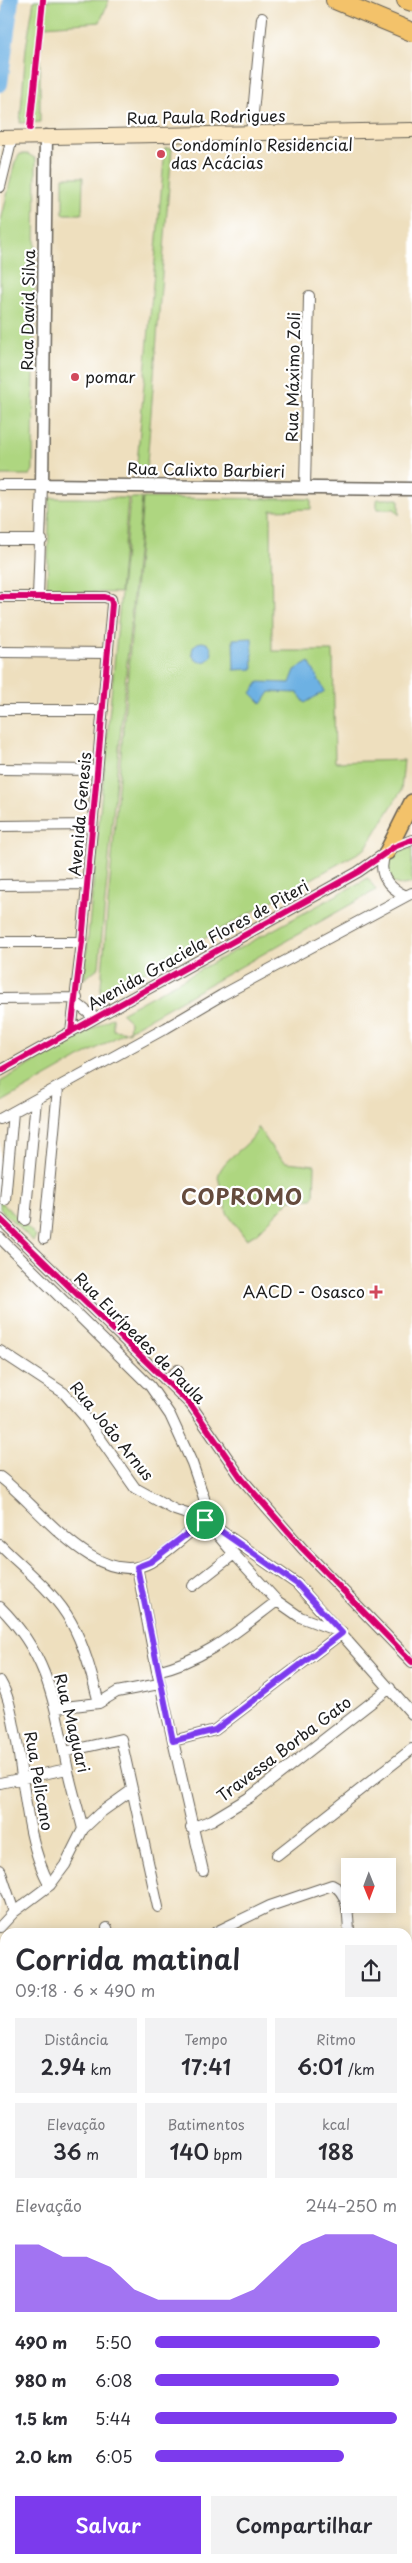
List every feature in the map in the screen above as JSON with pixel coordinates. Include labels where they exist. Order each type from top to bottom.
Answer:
[{"type":"highway","points":[[335,0],[411,32]]},
{"type":"highway","points":[[406,0],[412,2]]},
{"type":"main road","name":"Rua Paula Rodrigues","points":[[5,138],[412,130]]},
{"type":"main road","points":[[386,852],[412,802]]},
{"type":"street","points":[[251,134],[262,18]]},
{"type":"street","name":"Rua David Silva","points":[[42,485],[46,136]]},
{"type":"street","points":[[0,187],[5,138]]},
{"type":"street","name":"Rua Máximo Zoli","points":[[305,488],[309,296]]},
{"type":"street","name":"Rua Calixto Barbieri","points":[[0,485],[412,490]]},
{"type":"street","points":[[0,597],[38,597],[42,540],[42,485]]},
{"type":"street","points":[[0,540],[42,540]]},
{"type":"street","name":"Avenida Genesis","points":[[38,597],[111,599],[108,653],[82,942],[71,1032]]},
{"type":"street","points":[[0,652],[108,653]]},
{"type":"street","points":[[0,710],[103,710]]},
{"type":"street","points":[[0,769],[97,770]]},
{"type":"street","points":[[0,826],[92,825]]},
{"type":"street","name":"Avenida Graciela Flores de Piteri","points":[[0,1072],[358,872],[386,852],[412,840]]},
{"type":"street","points":[[386,852],[383,859],[382,872],[390,887],[409,895]]},
{"type":"street","name":"Avenida Graciela Flores de Piteri","points":[[358,872],[368,869],[382,872]]},
{"type":"street","points":[[0,885],[87,884]]},
{"type":"street","points":[[0,1119],[222,995],[409,895]]},
{"type":"street","points":[[0,942],[82,942]]},
{"type":"street","points":[[0,999],[76,1000],[95,1018]]},
{"type":"street","points":[[44,1240],[58,1088]]},
{"type":"street","points":[[25,1220],[36,1100]]},
{"type":"street","points":[[5,1200],[13,1112]]},
{"type":"street","name":"Rua Eurípedes de Paula","points":[[0,1219],[198,1413],[242,1479],[302,1548],[412,1662]]},
{"type":"street","points":[[0,1238],[150,1386],[170,1415],[192,1464],[204,1498],[205,1520],[234,1554],[277,1602],[318,1626],[342,1633]]},
{"type":"street","name":"Rua João Arnus","points":[[0,1352],[64,1393],[85,1417],[135,1488],[174,1510],[205,1520]]},
{"type":"street","points":[[166,1380],[178,1370]]},
{"type":"street","points":[[0,1477],[86,1554],[112,1565],[137,1567],[150,1562],[205,1520]]},
{"type":"street","points":[[205,1520],[297,1584],[412,1714]]},
{"type":"street","points":[[0,1545],[50,1594],[71,1622],[86,1656],[99,1703]]},
{"type":"street","points":[[193,1586],[234,1554]]},
{"type":"street","points":[[137,1567],[159,1684],[191,1828],[203,1871]]},
{"type":"street","points":[[157,1671],[189,1662],[208,1652],[277,1602]]},
{"type":"street","name":"Rua Maguari","points":[[0,1608],[28,1639],[40,1660],[56,1708],[67,1769],[83,1829]]},
{"type":"street","points":[[173,1741],[215,1730],[342,1633]]},
{"type":"street","name":"Rua Pelicano","points":[[0,1681],[10,1706],[38,1853],[44,1874],[50,1885]]},
{"type":"street","points":[[56,1708],[99,1703],[117,1692],[159,1684]]},
{"type":"street","name":"Travessa Borba Gato","points":[[191,1828],[212,1820],[250,1797],[390,1688]]},
{"type":"street","points":[[64,1752],[121,1739],[158,1907]]},
{"type":"street","points":[[277,1855],[412,1749]]},
{"type":"street","points":[[0,1783],[67,1769]]},
{"type":"street","points":[[3,1928],[14,1912],[50,1885],[65,1864],[83,1829],[100,1813],[132,1790]]},
{"type":"street","points":[[0,1870],[14,1912]]},
{"type":"street","points":[[224,1928],[270,1906],[332,1885],[340,1888],[344,1896],[348,1928]]},
{"type":"green space","points":[[34,0],[109,0],[100,22],[44,26],[40,58],[40,122],[20,123],[26,48]]},
{"type":"green space","points":[[165,148],[172,148],[146,476],[136,475]]},
{"type":"green space","points":[[20,154],[28,154],[36,159],[33,470],[30,475],[0,475],[0,225],[15,162]]},
{"type":"green space","points":[[63,177],[83,177],[82,214],[63,214]]},
{"type":"green space","points":[[50,498],[128,498],[120,593],[47,591]]},
{"type":"green space","points":[[130,498],[142,498],[99,967],[84,979]]},
{"type":"green space","points":[[143,498],[311,499],[311,509],[271,510],[272,651],[333,651],[335,762],[404,760],[401,791],[365,849],[100,997]]},
{"type":"green space","points":[[377,499],[399,499],[399,515],[395,509],[377,509]]},
{"type":"green space","points":[[412,847],[412,883],[402,885],[394,883],[388,879],[385,858]]},
{"type":"green space","points":[[368,878],[376,890],[129,1030],[130,1021],[121,1013]]},
{"type":"green space","points":[[113,1017],[113,1030],[126,1032],[0,1103],[0,1082]]},
{"type":"green space","points":[[258,1127],[274,1151],[286,1162],[315,1165],[314,1196],[312,1199],[290,1200],[256,1234],[246,1239],[227,1213],[218,1177],[225,1163],[250,1141]]},
{"type":"green space","points":[[0,1201],[36,1236],[33,1241],[0,1209]]},
{"type":"water","points":[[252,638],[253,669],[234,670],[233,639]]},
{"type":"water","points":[[202,642],[209,645],[212,652],[209,659],[202,662],[195,659],[192,652],[195,645]]},
{"type":"water","points":[[309,662],[325,691],[305,703],[298,693],[270,692],[262,704],[251,693],[259,682],[290,683],[295,670]]},
{"type":"waterway","points":[[0,84],[11,0]]},
{"type":"cycle path","points":[[30,128],[43,0]]},
{"type":"cycle path","points":[[0,597],[105,597],[111,599],[112,604],[82,942],[71,1032]]},
{"type":"cycle path","points":[[0,1071],[358,872],[394,847],[412,840]]},
{"type":"cycle path","points":[[0,1219],[191,1405],[242,1479],[302,1548],[412,1662]]},
{"type":"place","name":"CondomínIo Residencial das Acácias","points":[[161,154]]},
{"type":"place","name":"pomar","points":[[75,377]]},
{"type":"place","name":"AACD - Osasco","points":[[376,1292]]},
{"type":"district","name":"COPROMO","points":[[242,1198]]},
{"type":"route","points":[[205,1520],[237,1540],[297,1584],[342,1633],[215,1730],[173,1741],[137,1567],[159,1556],[205,1520]]}]
